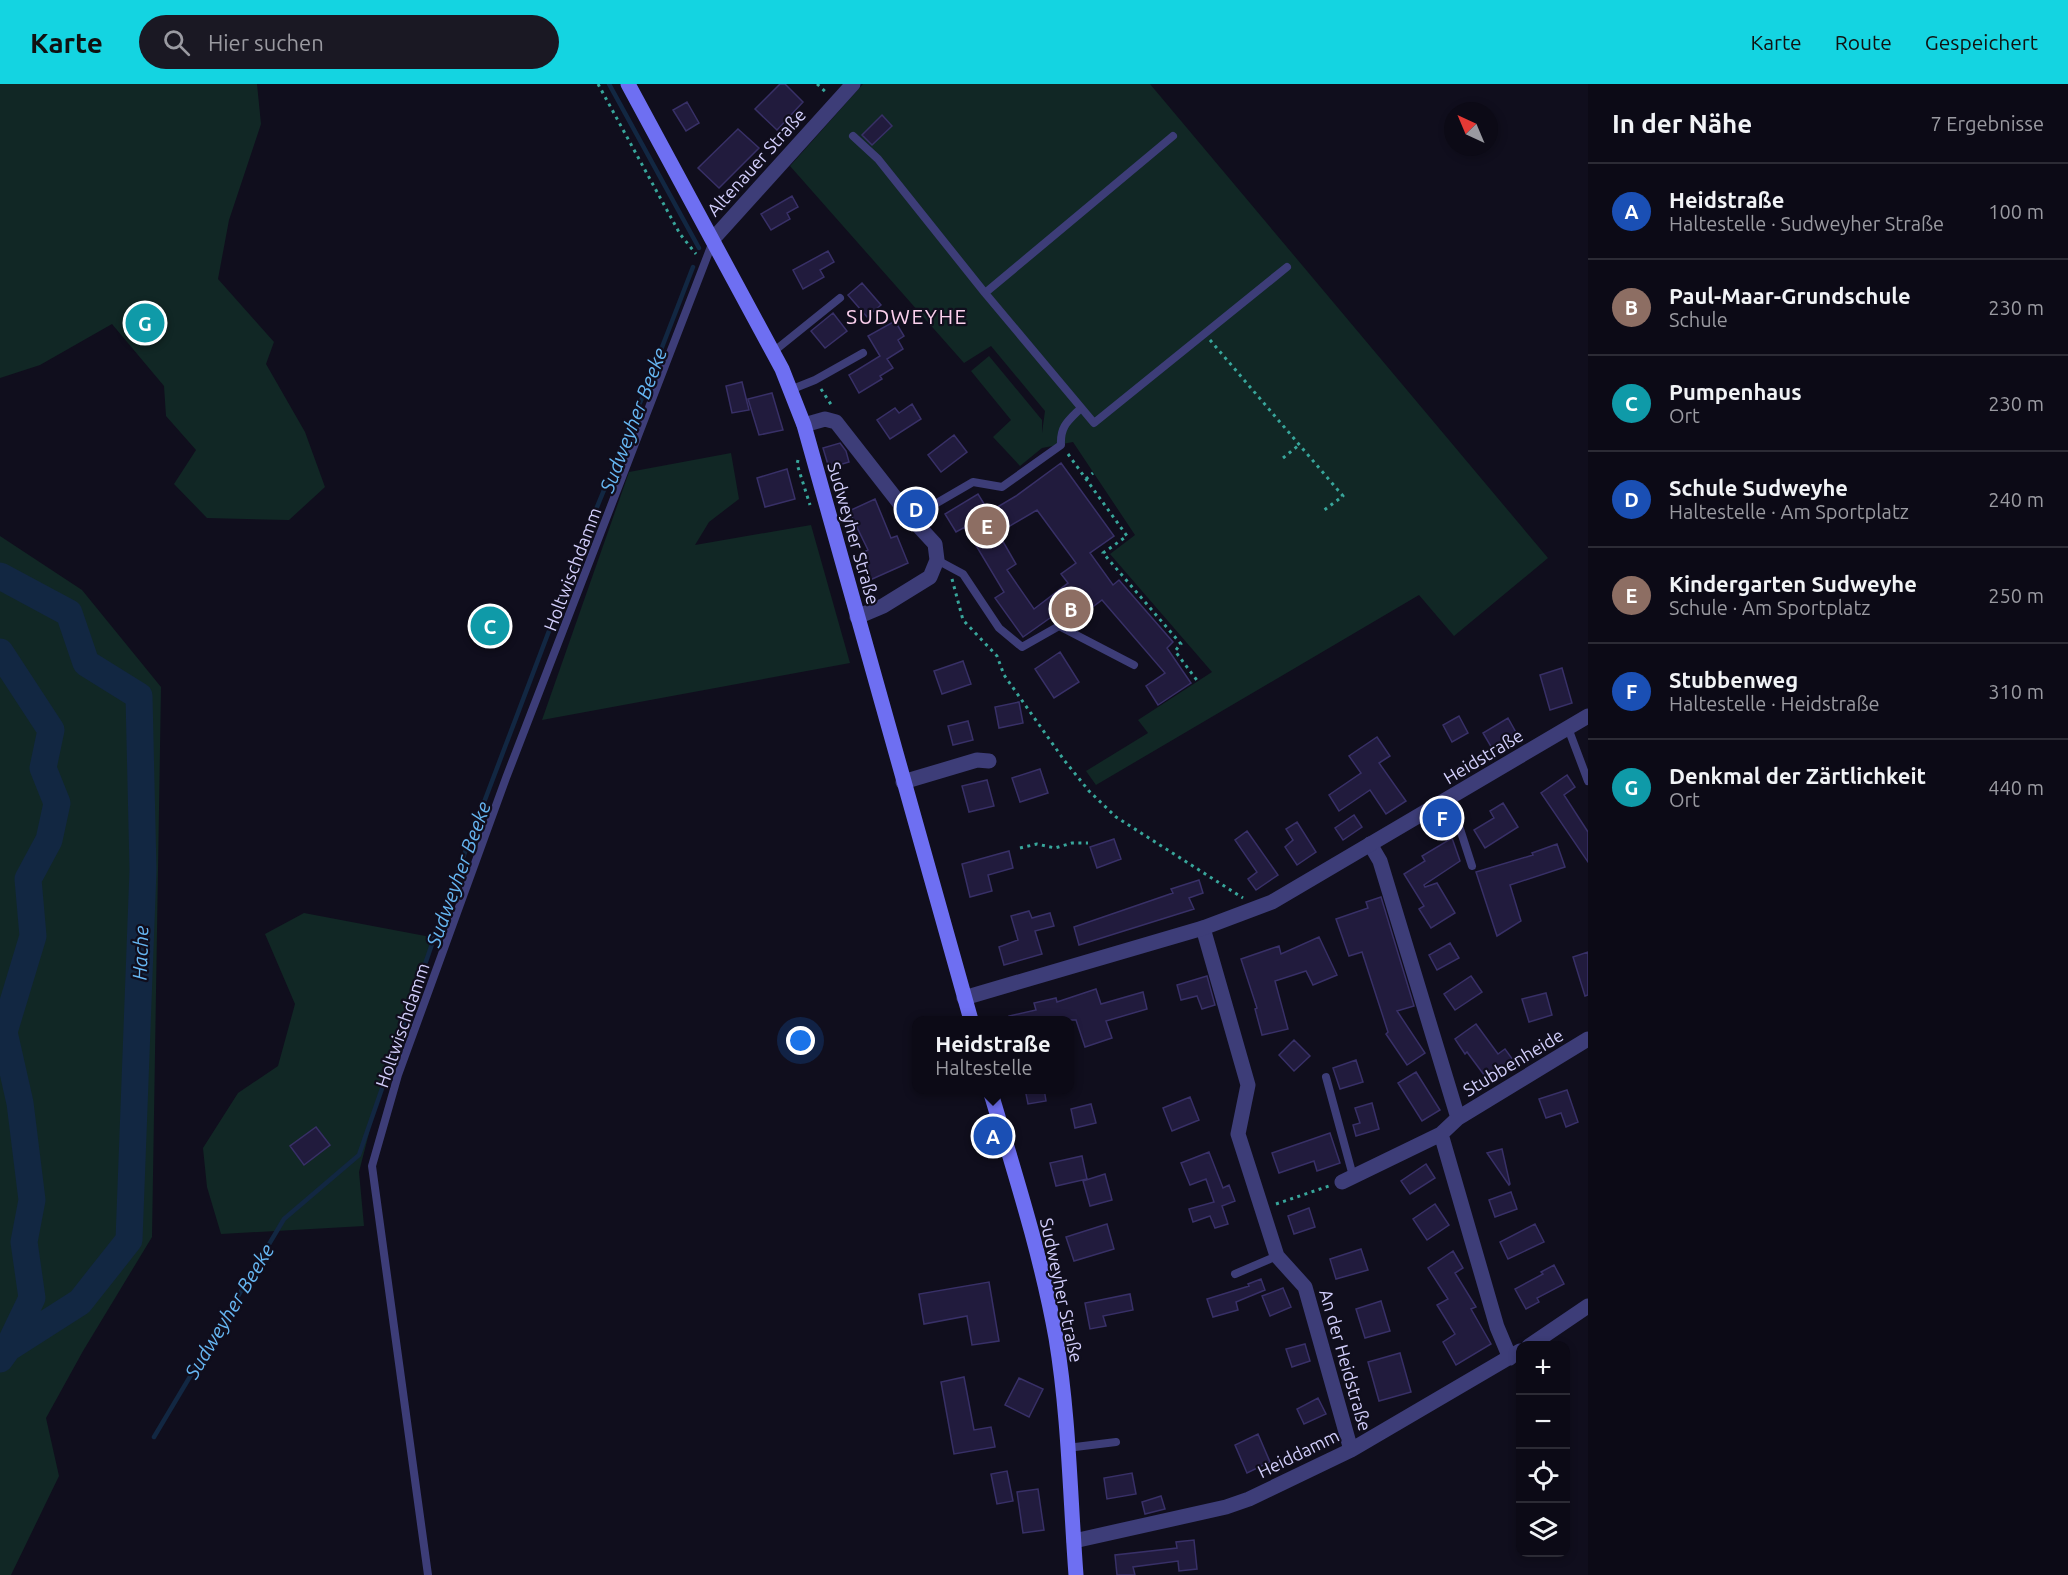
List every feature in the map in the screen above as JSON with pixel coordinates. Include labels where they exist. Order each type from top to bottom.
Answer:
[{"type":"main road","name":"Sudweyher Straße","points":[[628,84],[773,352],[804,425],[970,1016]]},
{"type":"main road","name":"Sudweyher Straße","points":[[991,1094],[1048,1299],[1061,1378],[1076,1575]]},
{"type":"street","name":"Altenauer Straße","points":[[713,239],[852,84]]},
{"type":"street","points":[[804,425],[825,419],[836,422],[934,544],[937,560],[930,577],[883,606],[857,617]]},
{"type":"street","name":"Heidstraße","points":[[964,998],[1203,928],[1253,911],[1588,716]]},
{"type":"street","points":[[903,782],[977,760],[989,761]]},
{"type":"street","points":[[1370,844],[1380,861],[1458,1118]]},
{"type":"street","name":"An der Heidstraße","points":[[1203,928],[1248,1085],[1238,1134],[1276,1256],[1305,1287],[1351,1450]]},
{"type":"street","name":"Stubbenheide","points":[[1348,1179],[1442,1134],[1458,1118],[1588,1039]]},
{"type":"street","points":[[1442,1134],[1497,1327],[1515,1355]]},
{"type":"street","points":[[1536,1341],[1588,1306]]},
{"type":"street","name":"Heiddamm","points":[[1074,1541],[1226,1507],[1250,1498],[1351,1450],[1515,1355]]},
{"type":"lane","points":[[853,136],[878,159],[985,293],[1094,423],[1287,267]]},
{"type":"lane","points":[[985,293],[1173,136]]},
{"type":"lane","name":"Holtwischdamm","points":[[428,1575],[372,1166],[398,1075],[506,778],[713,239]]},
{"type":"lane","points":[[773,352],[840,298]]},
{"type":"lane","points":[[790,390],[815,380],[863,353]]},
{"type":"lane","points":[[911,518],[973,482],[1002,487],[1061,445],[1060,433],[1066,423],[1081,408]]},
{"type":"lane","points":[[937,560],[963,574],[999,628],[1022,647],[1059,626],[1134,665]]},
{"type":"lane","points":[[1568,728],[1588,781]]},
{"type":"lane","points":[[1450,798],[1472,866]]},
{"type":"lane","points":[[1326,1077],[1348,1179]]},
{"type":"lane","points":[[1235,1274],[1276,1256]]},
{"type":"lane","points":[[1067,1448],[1116,1442]]},
{"type":"path","points":[[598,84],[680,234],[706,262]]},
{"type":"path","points":[[1205,334],[1343,496],[1323,511]]},
{"type":"path","points":[[815,380],[836,412],[836,422]]},
{"type":"path","points":[[1061,445],[1127,536],[1103,554],[1180,644],[1175,651],[1199,683]]},
{"type":"path","points":[[1283,458],[1299,446]]},
{"type":"path","points":[[798,455],[797,464],[811,509]]},
{"type":"path","points":[[1086,479],[1093,473]]},
{"type":"path","points":[[937,560],[949,573],[963,620],[997,656],[1004,675],[1064,760],[1089,791],[1116,817],[1237,893],[1253,911]]},
{"type":"path","points":[[1020,849],[1037,844],[1055,848],[1072,843],[1088,843]]},
{"type":"path","points":[[1261,1208],[1348,1179]]},
{"type":"green space","points":[[0,84],[257,84],[261,124],[229,220],[218,279],[274,342],[266,364],[305,432],[325,487],[289,520],[207,518],[174,484],[196,450],[166,416],[164,386],[112,324],[40,365],[0,378]]},
{"type":"green space","points":[[863,84],[1150,84],[1548,558],[1454,636],[1419,595],[1096,785],[1086,771],[1148,733],[1138,720],[1212,672],[1110,554],[1135,535],[1073,442],[1042,448],[1020,466],[993,437],[1011,420],[971,371],[989,356],[1042,420],[1042,433],[1045,411],[991,346],[964,363],[790,166]]},
{"type":"green space","points":[[731,453],[739,499],[709,522],[695,545],[811,525],[850,663],[542,720],[629,472]]},
{"type":"green space","points":[[0,536],[82,590],[161,687],[152,1237],[83,1351],[46,1418],[59,1476],[11,1575],[0,1575]]},
{"type":"green space","points":[[304,913],[436,938],[382,1082],[359,1172],[364,1226],[221,1234],[207,1187],[203,1148],[238,1093],[278,1066],[295,1004],[265,934]]},
{"type":"building","points":[[780,84],[785,84],[803,102],[777,130],[755,109]]},
{"type":"building","points":[[687,102],[699,123],[686,131],[673,110]]},
{"type":"building","points":[[882,115],[892,126],[872,145],[862,135]]},
{"type":"building","points":[[738,129],[759,148],[719,188],[698,168]]},
{"type":"building","points":[[792,196],[798,207],[787,213],[790,219],[771,230],[761,214]]},
{"type":"building","points":[[828,251],[834,262],[820,270],[824,277],[803,289],[793,270]]},
{"type":"building","points":[[862,283],[881,305],[867,317],[848,295]]},
{"type":"building","points":[[833,313],[847,331],[825,348],[811,331]]},
{"type":"building","points":[[895,321],[904,336],[898,340],[903,349],[887,359],[893,368],[880,376],[882,379],[859,393],[849,375],[880,356],[868,336]]},
{"type":"building","points":[[742,382],[749,410],[732,413],[726,386]]},
{"type":"building","points":[[772,393],[783,430],[759,435],[748,399]]},
{"type":"building","points":[[912,404],[921,419],[890,439],[877,420],[895,408],[899,413]]},
{"type":"building","points":[[954,435],[967,452],[941,472],[928,455]]},
{"type":"building","points":[[840,443],[846,451],[849,462],[829,468],[823,448]]},
{"type":"building","points":[[1061,463],[1114,536],[1090,553],[1113,585],[1119,580],[1173,642],[1167,648],[1191,683],[1158,705],[1146,686],[1165,673],[1102,600],[1086,612],[1077,599],[1023,637],[995,598],[1004,592],[965,527],[956,532],[945,514],[978,494],[989,512],[1016,496]],"holes":[[[1037,510],[1076,563],[1061,574],[1068,583],[1034,609],[1007,570],[1016,564],[998,533]]]},
{"type":"building","points":[[787,469],[795,499],[765,507],[757,478]]},
{"type":"building","points":[[875,499],[891,538],[897,536],[908,563],[870,580],[859,555],[868,550],[849,511]]},
{"type":"building","points":[[484,609],[506,618],[495,643],[473,634]]},
{"type":"building","points":[[1060,652],[1079,682],[1054,698],[1035,669]]},
{"type":"building","points":[[963,661],[971,684],[942,694],[934,671]]},
{"type":"building","points":[[1562,668],[1572,703],[1550,710],[1540,675]]},
{"type":"building","points":[[1019,702],[1023,723],[999,728],[995,707]]},
{"type":"building","points":[[1459,716],[1468,733],[1452,742],[1443,725]]},
{"type":"building","points":[[1508,718],[1518,736],[1493,750],[1483,733]]},
{"type":"building","points":[[968,721],[973,740],[953,745],[948,726]]},
{"type":"building","points":[[1377,737],[1390,756],[1379,763],[1406,801],[1386,814],[1370,790],[1339,811],[1329,795],[1361,773],[1349,756]]},
{"type":"building","points":[[1040,769],[1048,793],[1020,802],[1012,778]]},
{"type":"building","points":[[1567,775],[1575,787],[1564,795],[1588,832],[1588,862],[1541,793]]},
{"type":"building","points":[[987,780],[994,806],[969,812],[962,786]]},
{"type":"building","points":[[1503,803],[1518,827],[1485,848],[1474,830],[1494,818],[1490,811]]},
{"type":"building","points":[[1354,815],[1362,827],[1343,840],[1335,828]]},
{"type":"building","points":[[1297,822],[1316,852],[1297,865],[1285,847],[1293,840],[1286,829]]},
{"type":"building","points":[[1247,831],[1278,875],[1256,890],[1248,879],[1257,872],[1235,840]]},
{"type":"building","points":[[1452,838],[1460,861],[1424,885],[1425,887],[1437,883],[1455,913],[1431,928],[1419,909],[1424,906],[1404,874],[1425,861],[1422,856]]},
{"type":"building","points":[[1114,839],[1121,859],[1097,868],[1090,847]]},
{"type":"building","points":[[1557,844],[1565,867],[1510,885],[1521,921],[1497,936],[1476,872],[1533,855],[1532,853]]},
{"type":"building","points":[[1009,851],[1013,868],[988,875],[992,891],[970,897],[962,864]]},
{"type":"building","points":[[1199,880],[1203,893],[1189,898],[1194,909],[1079,945],[1074,927],[1173,893],[1171,889]]},
{"type":"building","points":[[1381,897],[1414,1006],[1397,1011],[1425,1053],[1407,1065],[1386,1034],[1388,1032],[1362,952],[1349,956],[1336,919],[1368,908],[1366,902]]},
{"type":"building","points":[[1029,911],[1032,918],[1050,913],[1054,926],[1035,931],[1042,954],[1004,965],[999,947],[1018,940],[1011,916]]},
{"type":"building","points":[[1319,937],[1337,975],[1313,985],[1306,971],[1275,981],[1288,1029],[1262,1035],[1255,1009],[1257,1008],[1241,959],[1279,946],[1281,954]]},
{"type":"building","points":[[1450,943],[1459,958],[1437,970],[1429,955]]},
{"type":"building","points":[[1588,952],[1588,995],[1585,996],[1573,957]]},
{"type":"building","points":[[1207,976],[1215,1005],[1202,1009],[1197,996],[1181,1000],[1177,985]]},
{"type":"building","points":[[1471,976],[1482,992],[1455,1010],[1444,994]]},
{"type":"building","points":[[1096,989],[1101,1004],[1143,992],[1147,1009],[1106,1021],[1112,1038],[1085,1047],[1074,1016],[1009,1016],[1036,1010],[1034,1003],[1056,998],[1057,1002]]},
{"type":"building","points":[[1546,993],[1552,1015],[1529,1022],[1522,999]]},
{"type":"building","points":[[1476,1024],[1498,1054],[1505,1049],[1516,1064],[1490,1083],[1455,1039]]},
{"type":"building","points":[[1294,1040],[1310,1056],[1294,1071],[1279,1055]]},
{"type":"building","points":[[1356,1060],[1363,1082],[1340,1089],[1333,1068]]},
{"type":"building","points":[[1416,1072],[1440,1110],[1422,1121],[1398,1083]]},
{"type":"building","points":[[1567,1090],[1578,1122],[1566,1127],[1561,1113],[1546,1118],[1539,1099]]},
{"type":"building","points":[[1026,1094],[1045,1094],[1046,1101],[1028,1104]]},
{"type":"building","points":[[1190,1097],[1199,1120],[1172,1131],[1163,1108]]},
{"type":"building","points":[[1372,1103],[1379,1129],[1356,1136],[1353,1125],[1360,1123],[1355,1108]]},
{"type":"building","points":[[1091,1104],[1096,1123],[1075,1128],[1071,1109]]},
{"type":"building","points":[[316,1127],[330,1145],[304,1165],[290,1146]]},
{"type":"building","points":[[1330,1133],[1340,1163],[1317,1171],[1314,1161],[1279,1173],[1272,1153]]},
{"type":"building","points":[[1502,1149],[1510,1184],[1509,1185],[1487,1153]]},
{"type":"building","points":[[1209,1152],[1223,1188],[1229,1185],[1235,1201],[1222,1206],[1228,1224],[1215,1228],[1210,1216],[1193,1222],[1189,1209],[1214,1202],[1206,1179],[1190,1185],[1181,1163]]},
{"type":"building","points":[[1082,1156],[1087,1179],[1056,1186],[1050,1163]]},
{"type":"building","points":[[1426,1164],[1435,1178],[1410,1194],[1401,1181]]},
{"type":"building","points":[[1105,1174],[1112,1200],[1090,1206],[1083,1181]]},
{"type":"building","points":[[1511,1192],[1517,1209],[1495,1217],[1489,1200]]},
{"type":"building","points":[[1435,1204],[1449,1225],[1427,1240],[1413,1219]]},
{"type":"building","points":[[1309,1208],[1315,1227],[1294,1234],[1288,1216]]},
{"type":"building","points":[[1107,1224],[1114,1249],[1074,1261],[1066,1237]]},
{"type":"building","points":[[1535,1224],[1544,1242],[1508,1259],[1500,1242]]},
{"type":"building","points":[[1361,1249],[1368,1270],[1336,1279],[1330,1259]]},
{"type":"building","points":[[1453,1251],[1463,1268],[1455,1273],[1476,1307],[1471,1309],[1491,1344],[1456,1365],[1443,1342],[1455,1334],[1437,1305],[1448,1299],[1428,1268]]},
{"type":"building","points":[[1554,1265],[1564,1284],[1537,1298],[1539,1302],[1526,1309],[1515,1289],[1543,1274],[1541,1272]]},
{"type":"building","points":[[1261,1279],[1265,1290],[1236,1302],[1238,1310],[1213,1317],[1207,1299],[1249,1286],[1248,1284]]},
{"type":"building","points":[[989,1282],[999,1341],[972,1345],[967,1316],[924,1324],[919,1294]]},
{"type":"building","points":[[1283,1288],[1291,1307],[1270,1316],[1262,1296]]},
{"type":"building","points":[[1130,1294],[1133,1310],[1103,1316],[1106,1326],[1090,1329],[1085,1303]]},
{"type":"building","points":[[1381,1301],[1390,1331],[1365,1338],[1356,1309]]},
{"type":"building","points":[[1305,1344],[1310,1361],[1292,1367],[1286,1349]]},
{"type":"building","points":[[1400,1353],[1411,1392],[1379,1401],[1368,1362]]},
{"type":"building","points":[[964,1377],[974,1430],[991,1427],[995,1447],[954,1454],[941,1382]]},
{"type":"building","points":[[1019,1378],[1043,1389],[1029,1417],[1005,1405]]},
{"type":"building","points":[[1318,1398],[1326,1414],[1304,1424],[1297,1409]]},
{"type":"building","points":[[1258,1434],[1270,1462],[1247,1473],[1235,1445]]},
{"type":"building","points":[[1007,1471],[1013,1501],[997,1504],[991,1474]]},
{"type":"building","points":[[1132,1473],[1136,1494],[1107,1499],[1104,1478]]},
{"type":"building","points":[[1038,1489],[1044,1530],[1023,1533],[1017,1492]]},
{"type":"building","points":[[1161,1496],[1165,1509],[1145,1514],[1142,1502]]},
{"type":"building","points":[[1194,1540],[1197,1569],[1179,1571],[1178,1561],[1133,1567],[1135,1575],[1117,1575],[1115,1555],[1177,1548],[1176,1542]]},
{"type":"waterway","name":"Sudweyher Beeke","points":[[609,84],[699,248]]},
{"type":"waterway","name":"Sudweyher Beeke","points":[[154,1437],[284,1219],[359,1155],[450,892],[585,536],[693,267]]},
{"type":"waterway","name":"Hache","points":[[0,576],[69,613],[86,663],[139,696],[143,870],[129,1240],[80,1302],[8,1348],[0,1359]]},
{"type":"waterway","name":"Hache","points":[[0,652],[51,730],[43,768],[57,803],[49,840],[28,879],[33,936],[4,1032],[20,1103],[32,1200],[24,1242],[32,1298],[8,1348]]},
{"type":"place","name":"Denkmal der Zärtlichkeit","points":[[145,323]]},
{"type":"place","name":"Schule Sudweyhe","points":[[916,509]]},
{"type":"place","name":"Kindergarten Sudweyhe","points":[[987,526]]},
{"type":"place","name":"Paul-Maar-Grundschule","points":[[1071,609]]},
{"type":"place","name":"Pumpenhaus","points":[[490,626]]},
{"type":"place","name":"Stubbenweg","points":[[1442,818]]},
{"type":"place","name":"Heidstraße","points":[[993,1136]]},
{"type":"district","name":"SUDWEYHE","points":[[907,316]]}]
